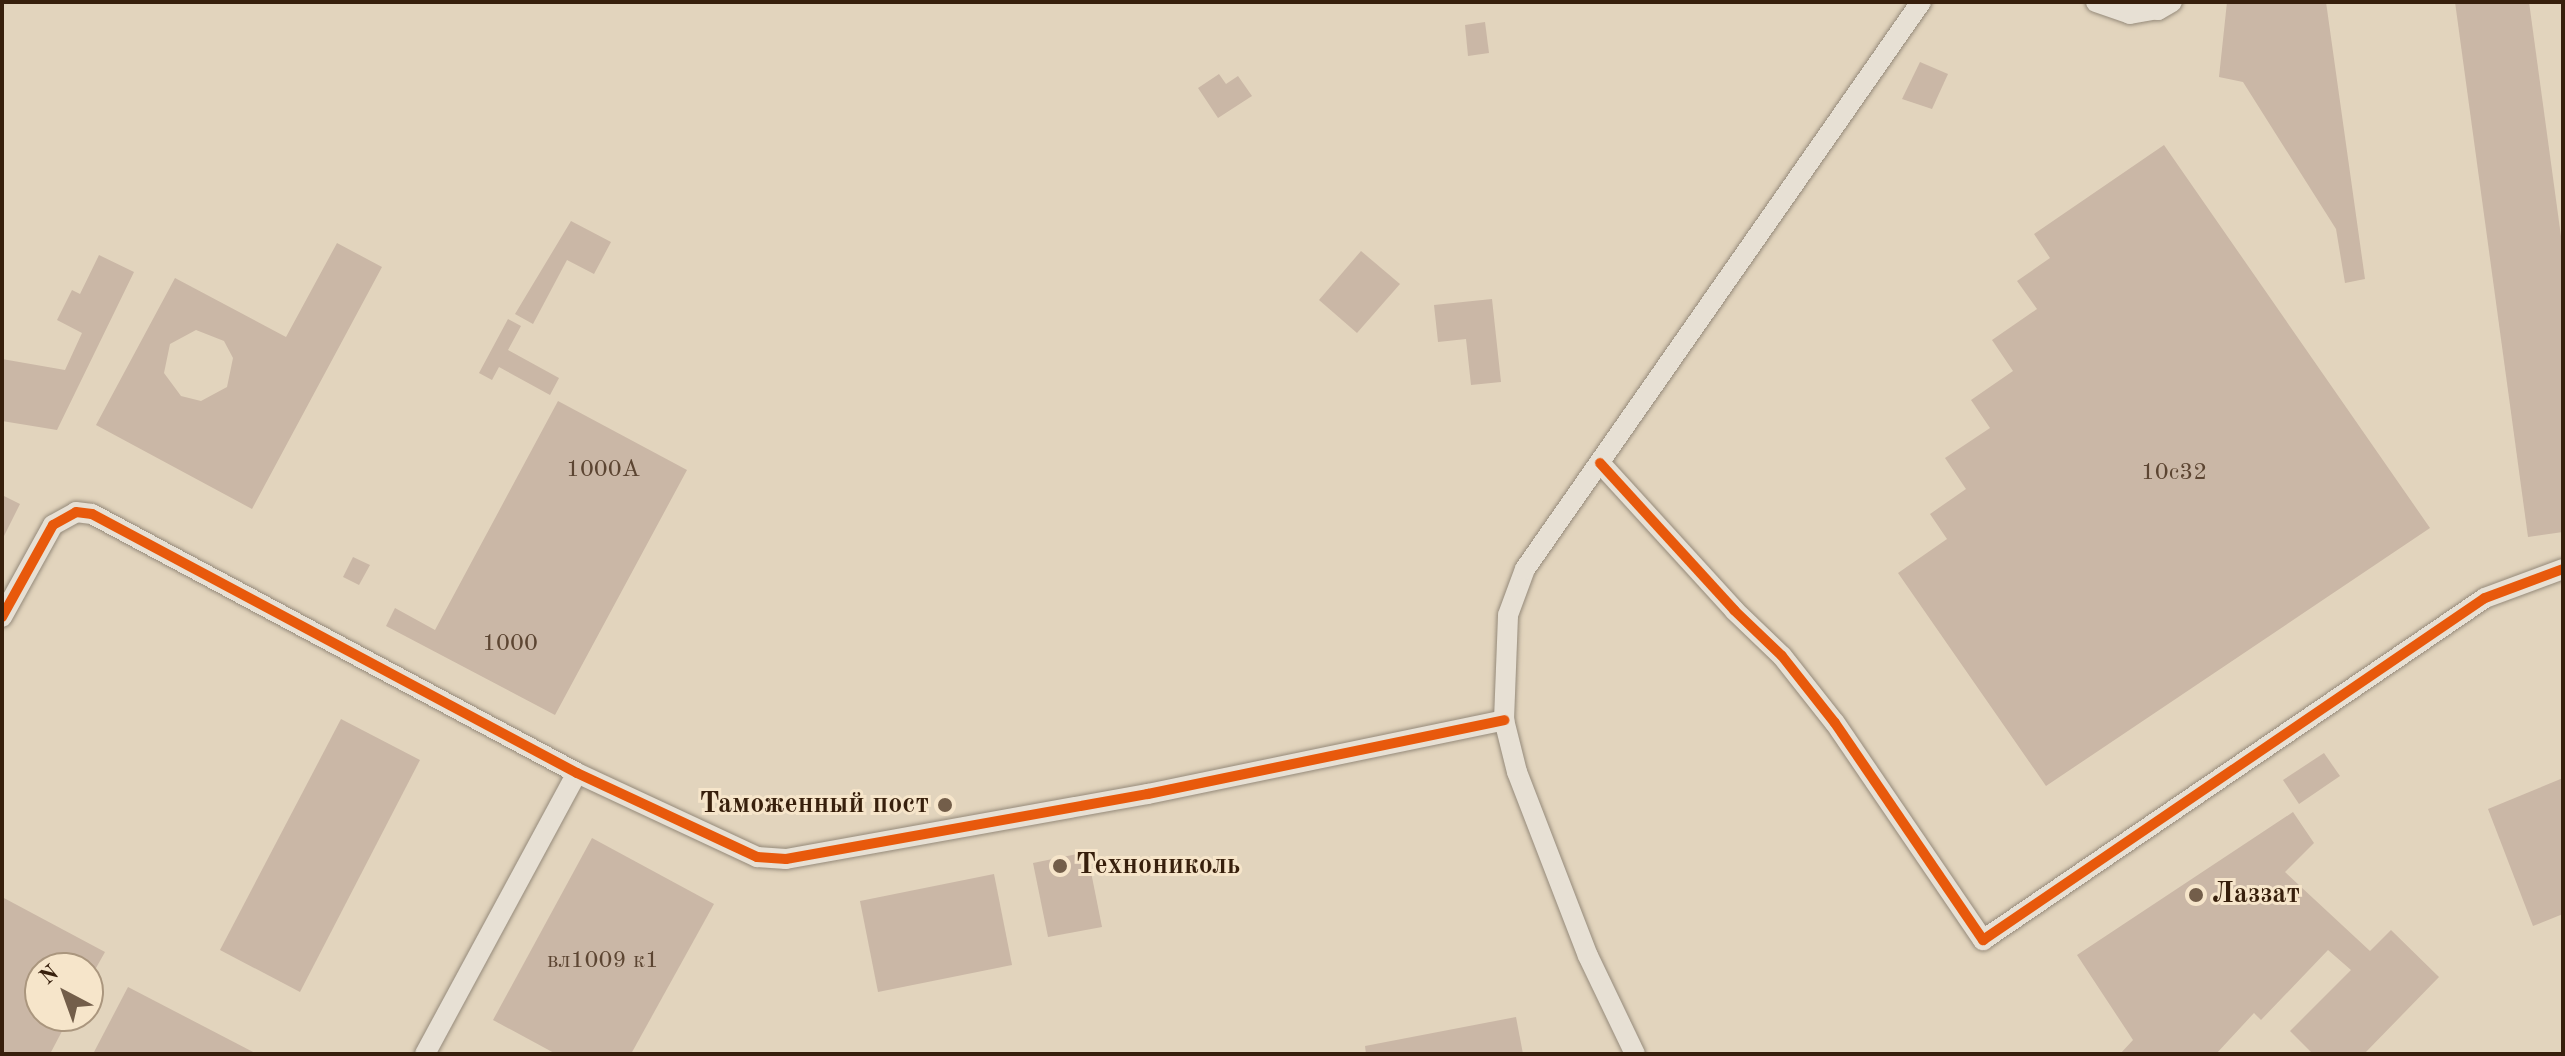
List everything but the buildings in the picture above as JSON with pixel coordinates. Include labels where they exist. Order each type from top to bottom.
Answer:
[{"type":"street","points":[[1635,1054],[1588,956],[1517,772],[1504,720],[1508,615],[1525,569],[1921,2]]},
{"type":"street","points":[[2096,2],[2130,14],[2153,10],[2172,2]]},
{"type":"street","points":[[2130,2],[2153,10]]},
{"type":"street","points":[[1600,463],[1791,667],[1983,940],[2485,598],[2563,569]]},
{"type":"street","points":[[2,617],[53,525],[76,512],[92,514],[577,773],[729,848],[757,857],[786,859],[1148,794],[1504,720]]},
{"type":"street","points":[[425,1054],[577,773]]},
{"type":"cycle path","points":[[1600,463],[1734,610],[1782,656],[1835,723],[1983,940],[2485,598],[2563,569]]},
{"type":"cycle path","points":[[2,617],[53,525],[76,512],[92,514],[577,773],[757,857],[786,859],[1148,794],[1504,720]]},
{"type":"place","name":"Таможенный пост","points":[[945,805]]},
{"type":"place","name":"Технониколь","points":[[1060,866]]},
{"type":"place","name":"Лаззат","points":[[2196,895]]}]
